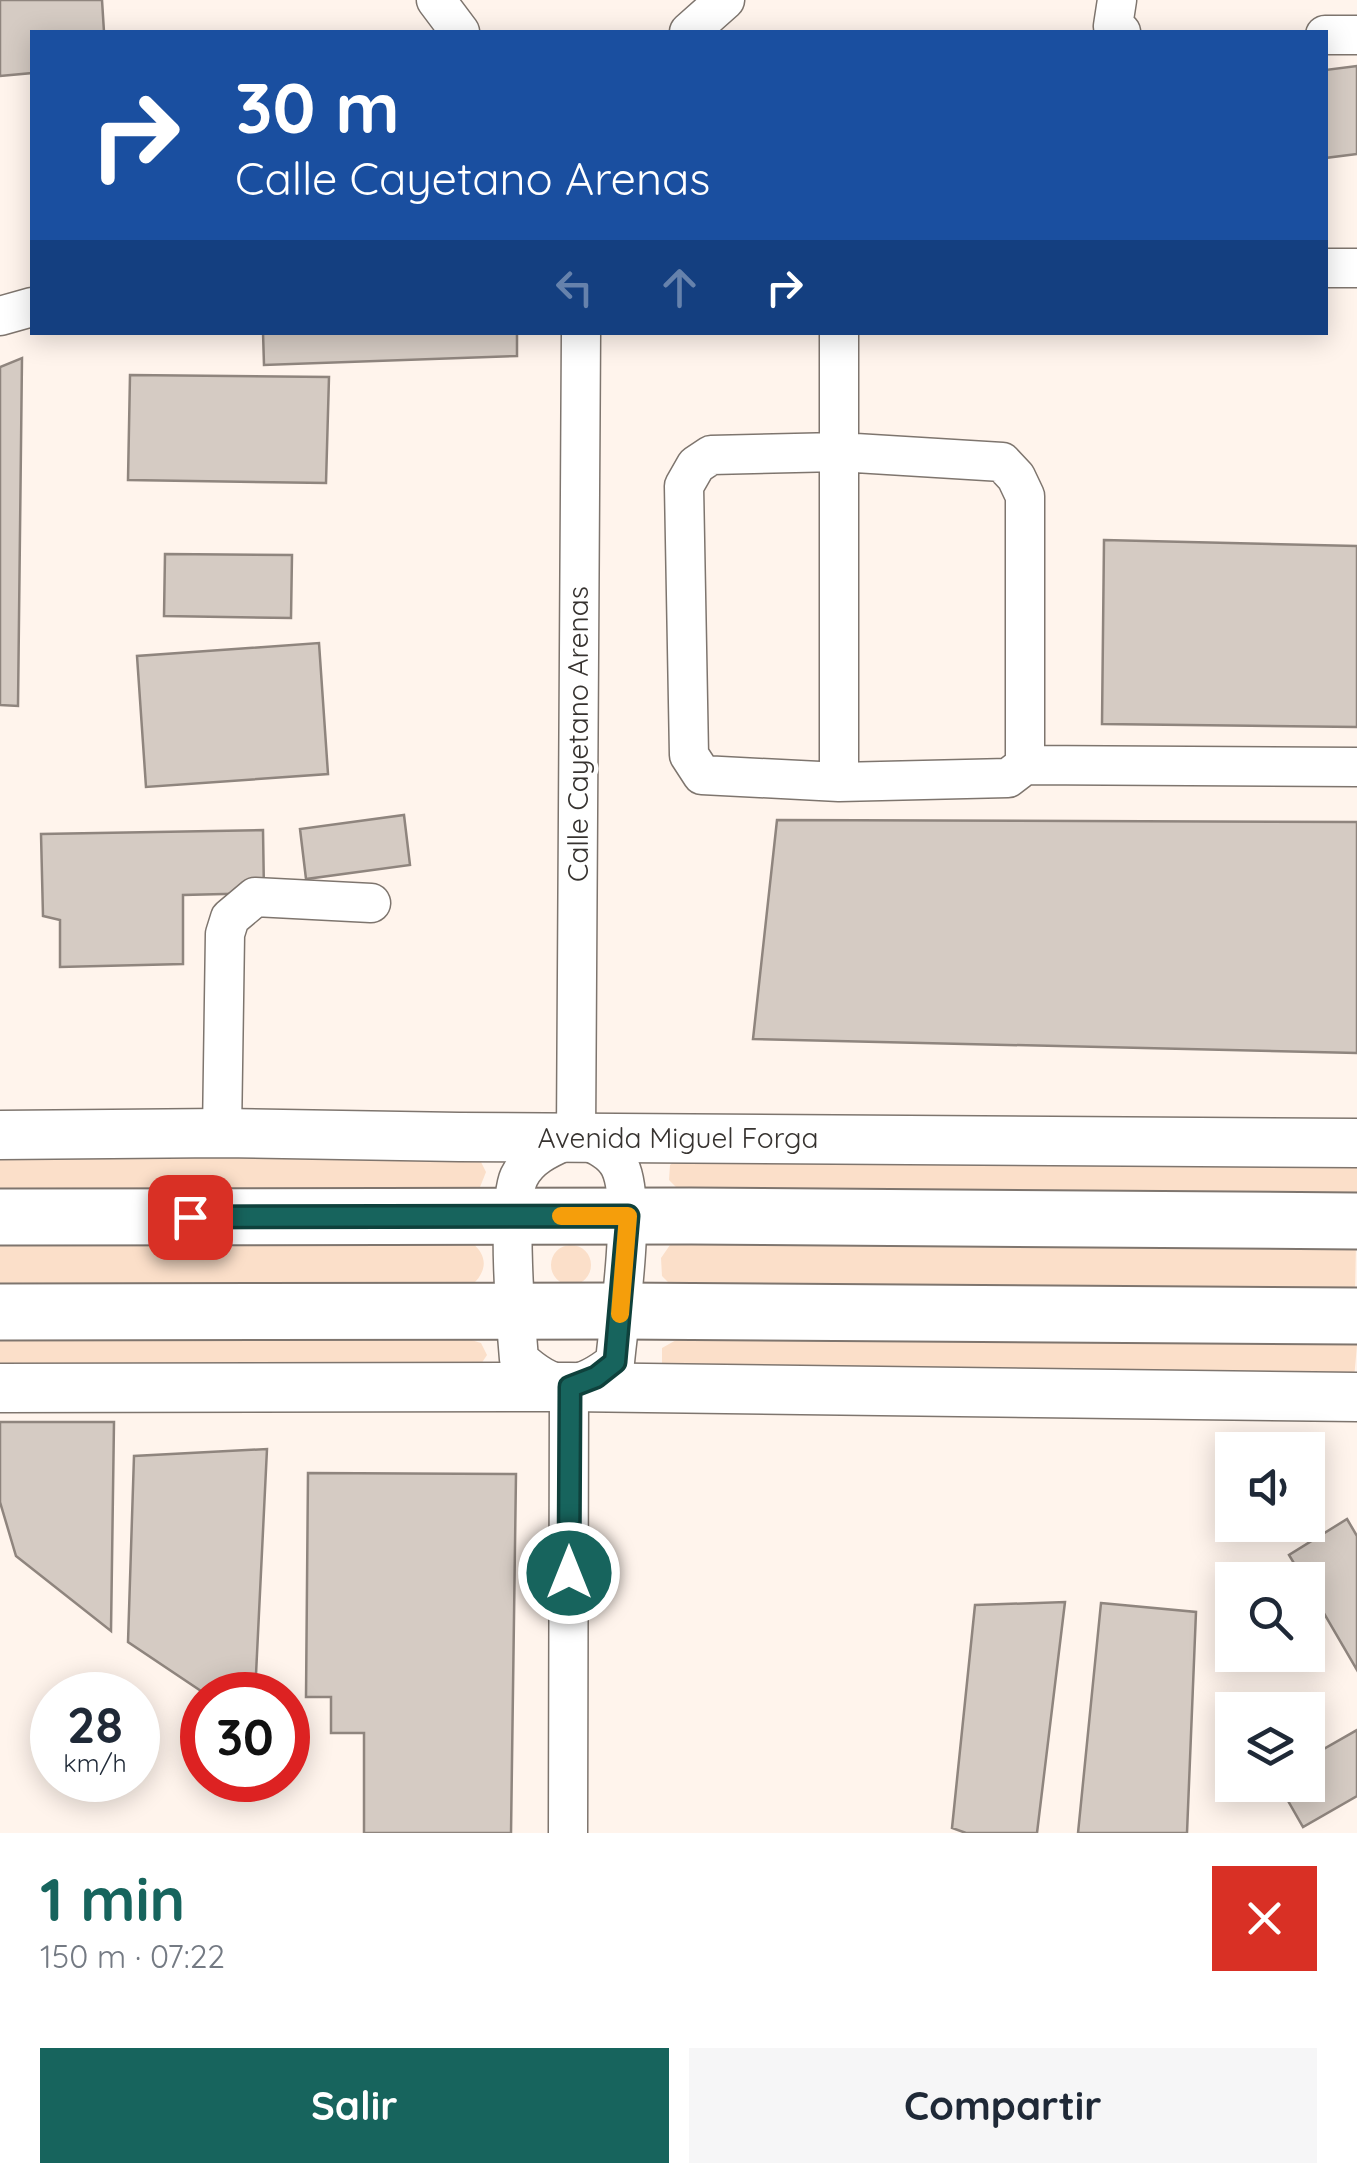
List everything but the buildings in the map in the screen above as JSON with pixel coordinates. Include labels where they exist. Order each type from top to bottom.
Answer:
[{"type":"highway","points":[[0,1217],[1357,1221]]},
{"type":"highway","points":[[0,1312],[1357,1316]]},
{"type":"main road","name":"Avenida Miguel Forga","points":[[0,1134],[222,1132],[459,1138],[1357,1143]]},
{"type":"main road","points":[[0,1388],[570,1387],[1357,1397]]},
{"type":"street","points":[[436,0],[458,30]]},
{"type":"street","points":[[691,30],[725,0]]},
{"type":"street","points":[[1117,0],[1113,26],[1118,30]]},
{"type":"street","points":[[1328,35],[1357,35]]},
{"type":"street","points":[[1328,268],[1357,268]]},
{"type":"street","points":[[0,316],[30,308]]},
{"type":"street","name":"Calle Cayetano Arenas","points":[[576,1136],[581,335]]},
{"type":"street","points":[[839,335],[839,782]]},
{"type":"street","points":[[1025,765],[1025,496],[1016,476],[1002,462],[839,452],[711,455],[696,465],[684,486],[689,755],[702,775],[839,782],[1008,778],[1025,765],[1357,767]]},
{"type":"street","points":[[222,1132],[225,934],[230,918],[255,897],[371,903]]},
{"type":"street","points":[[576,1136],[606,1150],[620,1167],[628,1216],[615,1362],[596,1377],[570,1387],[538,1376],[519,1359],[514,1311],[518,1178],[538,1154],[576,1136]]},
{"type":"street","points":[[568,1833],[570,1387]]},
{"type":"shaded area","points":[[0,1153],[480,1160],[486,1172],[480,1187],[473,1192],[0,1193]]},
{"type":"shaded area","points":[[676,1160],[1357,1160],[1357,1199],[680,1191],[669,1180],[670,1165]]},
{"type":"shaded area","points":[[0,1239],[471,1242],[481,1253],[484,1264],[471,1286],[0,1288]]},
{"type":"shaded area","points":[[679,1240],[1356,1242],[1355,1294],[672,1286],[662,1276],[661,1258]]},
{"type":"shaded area","points":[[571,1245],[585,1251],[591,1265],[585,1279],[571,1285],[557,1279],[551,1265],[557,1251]]},
{"type":"shaded area","points":[[0,1337],[465,1338],[481,1343],[487,1355],[479,1367],[0,1370]]},
{"type":"shaded area","points":[[678,1339],[1357,1345],[1354,1379],[662,1365],[662,1348]]},
{"type":"slow traffic","points":[[561,1216],[628,1216],[620,1314]]},
{"type":"route","points":[[190,1217],[628,1216],[615,1362],[596,1377],[570,1387],[569,1573]]}]
